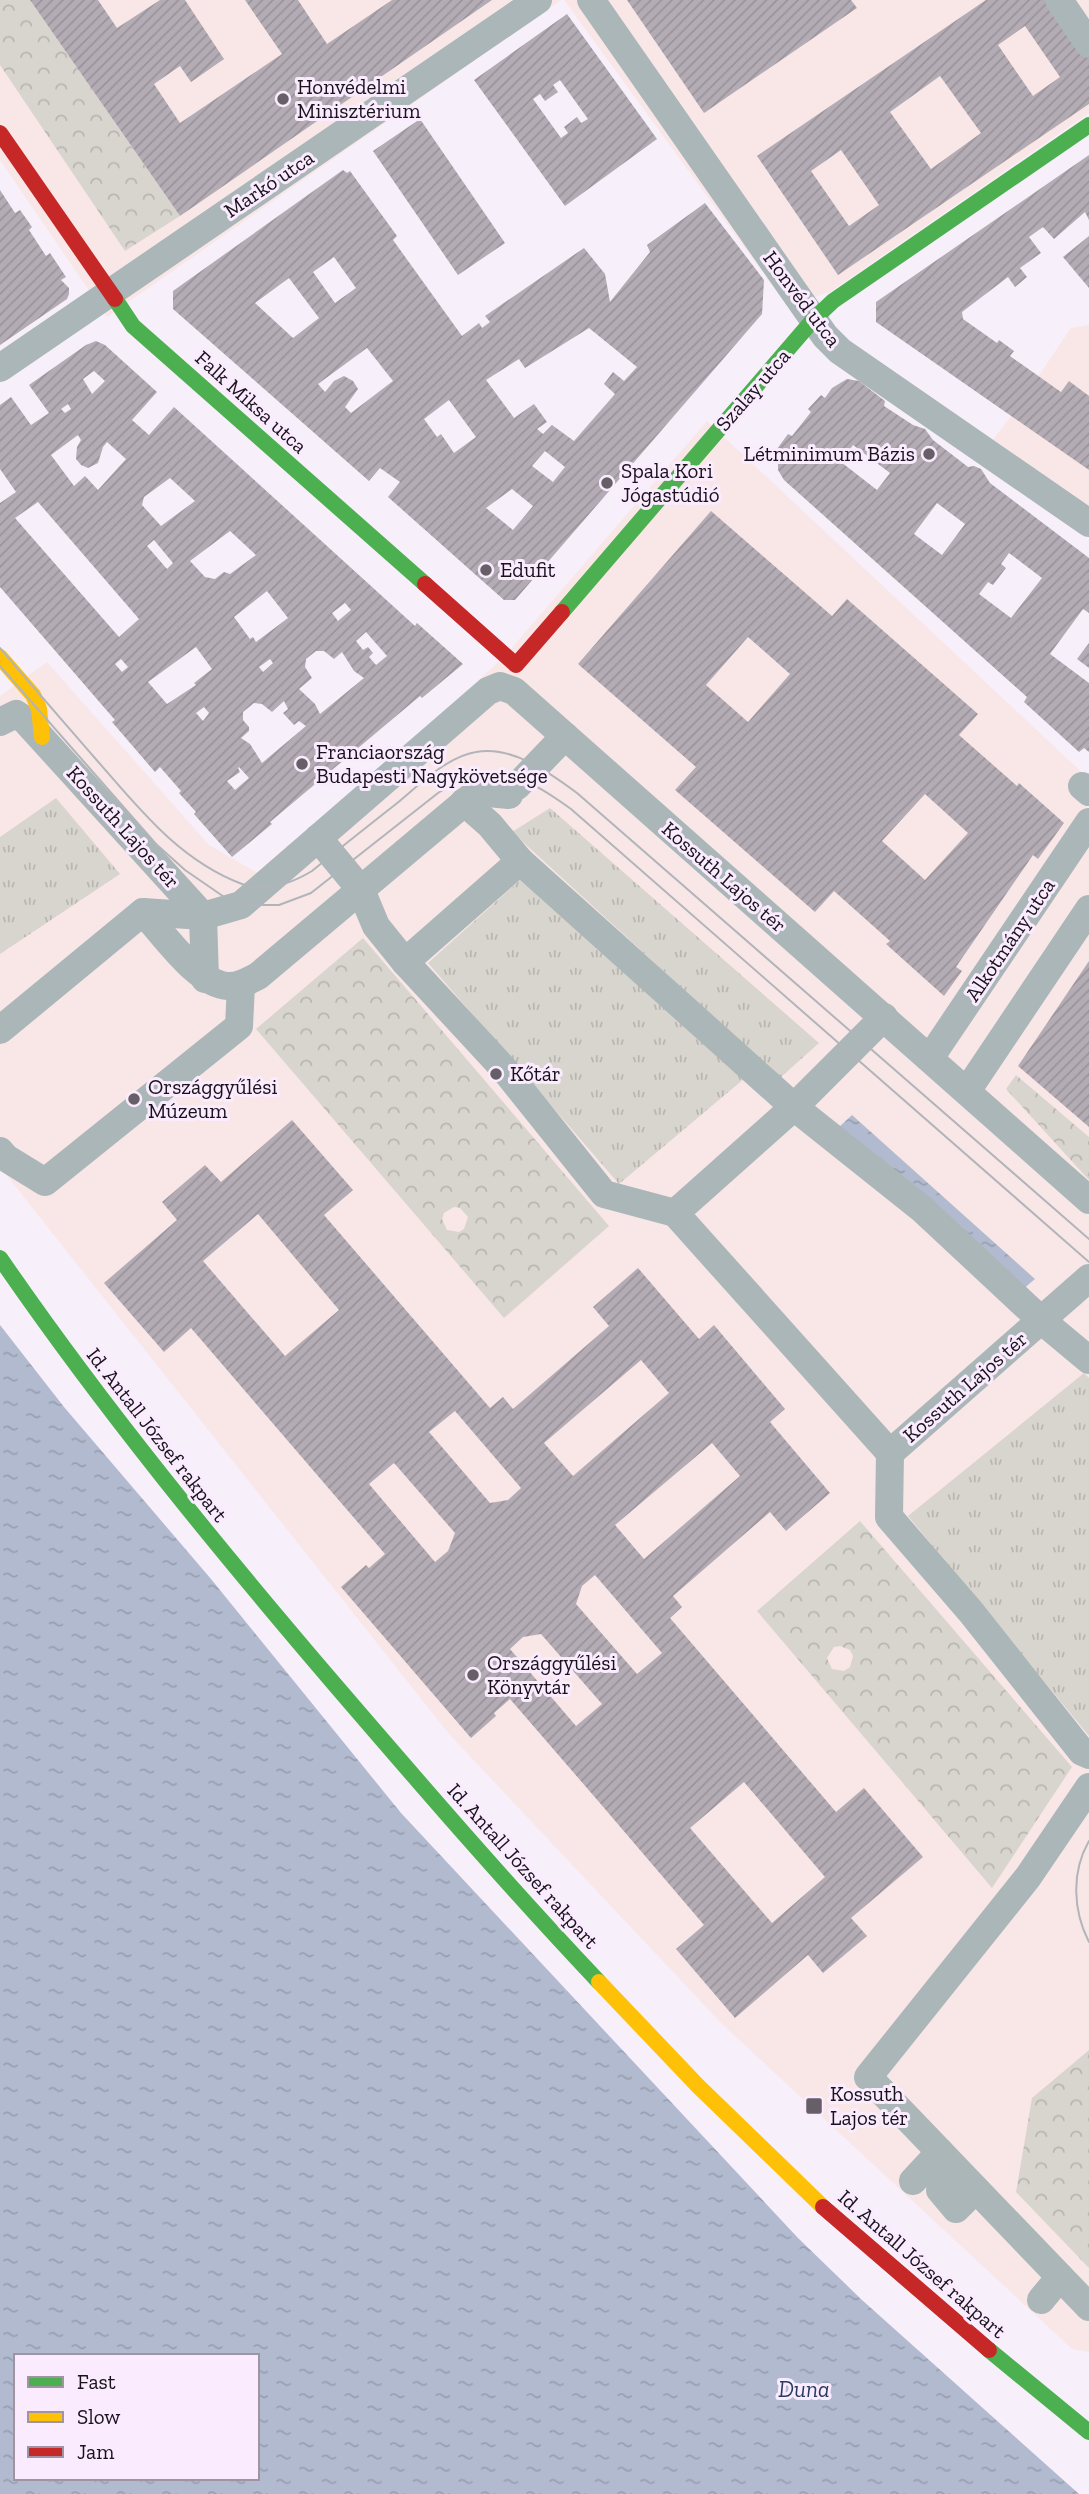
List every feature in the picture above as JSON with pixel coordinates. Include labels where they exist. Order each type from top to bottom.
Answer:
[{"type":"street","name":"Markó utca","points":[[0,368],[538,0]]},
{"type":"street","name":"Honvéd utca","points":[[591,0],[813,320],[840,351],[1089,523]]},
{"type":"street","points":[[1059,0],[1089,44]]},
{"type":"street","name":"Szalay utca","points":[[508,675],[813,320],[839,296],[1089,124]]},
{"type":"street","name":"Falk Miksa utca","points":[[0,133],[134,326],[508,675]]},
{"type":"street","points":[[0,657],[33,695],[48,744]]},
{"type":"street","name":"Kossuth Lajos tér","points":[[0,1030],[143,912],[203,916],[241,905],[508,675],[514,691],[1089,1200]]},
{"type":"street","name":"Kossuth Lajos tér","points":[[0,722],[16,715],[25,720],[203,916]]},
{"type":"street","points":[[203,916],[205,979],[225,986],[241,985],[258,976],[477,792],[513,790],[565,736]]},
{"type":"street","name":"Kossuth Lajos tér","points":[[464,802],[490,825],[520,861],[794,1107],[922,1209],[1041,1321],[1089,1360]]},
{"type":"street","name":"Alkotmány utca","points":[[930,1058],[1089,822]]},
{"type":"street","points":[[318,838],[361,890],[376,926],[405,962],[504,1069],[537,1114],[604,1194],[675,1213],[794,1107],[884,1017]]},
{"type":"street","points":[[405,962],[520,861]]},
{"type":"street","points":[[967,1091],[1089,909]]},
{"type":"street","name":"Kossuth Lajos tér","points":[[143,912],[205,979]]},
{"type":"street","points":[[3,1154],[45,1182],[239,1026],[241,985]]},
{"type":"street","name":"Kossuth Lajos tér","points":[[675,1213],[774,1340],[890,1453],[889,1517],[930,1573],[971,1612],[1082,1752],[1089,1755]]},
{"type":"street","name":"Id. Antall József rakpart","points":[[0,1258],[91,1387],[202,1528],[425,1787],[620,2004],[720,2107],[818,2202],[929,2300],[1089,2432]]},
{"type":"street","name":"Kossuth Lajos tér","points":[[890,1453],[1089,1278]]},
{"type":"street","points":[[1089,1787],[1028,1877],[868,2077],[1089,2307]]},
{"type":"street","points":[[913,2181],[940,2152]]},
{"type":"street","points":[[1041,2300],[1060,2277]]},
{"type":"shaded area","points":[[0,0],[561,0],[107,317],[0,160]]},
{"type":"shaded area","points":[[564,0],[1089,0],[1089,113],[830,292],[787,306]]},
{"type":"shaded area","points":[[1089,325],[1089,528],[984,451],[1071,328]]},
{"type":"shaded area","points":[[707,421],[1089,779],[1089,2352],[1072,2349],[722,2024],[449,1734],[0,1167],[0,696],[47,662],[209,845],[261,875],[504,657]]},
{"type":"green space","points":[[0,0],[30,0],[180,216],[125,251],[0,65]]},
{"type":"green space","points":[[56,798],[120,874],[0,954],[0,837]]},
{"type":"green space","points":[[550,808],[819,1043],[780,1078],[512,832]]},
{"type":"green space","points":[[521,879],[745,1078],[619,1184],[428,963]]},
{"type":"green space","points":[[363,938],[609,1226],[504,1318],[256,1029]],"holes":[[[454,1207],[460,1208],[468,1217],[464,1229],[459,1232],[447,1230],[442,1219],[444,1213]]]},
{"type":"green space","points":[[1016,1075],[1089,1137],[1089,1180],[1006,1089]]},
{"type":"green space","points":[[1084,1373],[1089,1378],[1089,1736],[908,1516]]},
{"type":"green space","points":[[860,1521],[1072,1767],[992,1888],[757,1611]],"holes":[[[834,1647],[850,1650],[853,1656],[850,1667],[844,1671],[832,1669],[827,1658]]]},
{"type":"green space","points":[[1089,2050],[1089,2268],[1016,2192],[1032,2098]]},
{"type":"water","points":[[852,1115],[1035,1279],[1022,1290],[839,1127]]},
{"type":"water","name":"Duna","points":[[0,1325],[64,1407],[211,1579],[401,1813],[798,2238],[862,2300],[1079,2494],[0,2494]]},
{"type":"building","name":"Honvédelmi Minisztérium","points":[[30,0],[98,0],[117,28],[160,0],[185,0],[224,59],[191,82],[180,66],[154,84],[180,123],[282,54],[245,0],[298,0],[327,44],[392,0],[492,0],[180,216]]},
{"type":"building","points":[[627,0],[851,0],[857,8],[704,113]]},
{"type":"building","points":[[986,0],[1052,0],[1089,55],[1089,104],[838,275],[757,156]],"holes":[[[1025,26],[1060,77],[1033,96],[998,45]],[[940,76],[981,133],[931,169],[890,112]],[[841,150],[879,205],[849,226],[811,171]]]},
{"type":"building","points":[[567,14],[657,139],[565,206],[474,80]],"holes":[[[560,80],[588,119],[581,123],[577,117],[564,127],[568,133],[561,138],[533,99],[540,94],[545,101],[558,92],[553,85]]]},
{"type":"building","points":[[420,119],[505,243],[458,275],[373,151]]},
{"type":"building","points":[[1089,155],[1089,220],[1085,212],[1054,239],[1043,227],[1029,237],[1041,253],[1020,268],[1027,277],[1015,287],[1008,277],[962,312],[963,319],[997,343],[999,340],[1014,351],[1010,356],[1061,392],[1069,381],[1089,396],[1089,470],[876,322],[876,302]]},
{"type":"building","points":[[343,170],[347,173],[350,171],[397,236],[393,240],[462,336],[479,323],[482,328],[490,322],[485,316],[584,248],[605,274],[610,302],[650,252],[647,245],[705,203],[764,280],[762,314],[515,600],[504,600],[388,497],[400,482],[380,468],[369,481],[173,309],[173,291]],"holes":[[[334,257],[356,288],[335,303],[313,272]],[[289,278],[319,318],[293,338],[255,303]],[[589,328],[637,367],[624,381],[613,372],[604,384],[615,394],[574,441],[552,425],[543,434],[537,429],[547,422],[534,404],[514,418],[486,380],[519,359],[525,368]],[[367,348],[393,381],[351,413],[345,407],[358,389],[353,381],[344,376],[334,381],[325,392],[318,384]],[[449,400],[476,437],[454,453],[441,434],[437,437],[424,419]],[[545,451],[565,467],[553,482],[532,466]],[[512,489],[533,506],[513,530],[486,508]]]},
{"type":"building","points":[[0,190],[15,213],[20,210],[46,256],[50,253],[66,277],[61,280],[69,288],[69,294],[67,299],[0,345]]},
{"type":"building","points":[[1089,236],[1089,288],[1063,257]]},
{"type":"building","points":[[96,341],[105,345],[157,392],[132,420],[149,435],[174,407],[415,626],[417,623],[463,664],[422,698],[420,696],[232,857],[194,814],[196,812],[179,793],[181,791],[160,767],[155,772],[112,722],[115,720],[0,587],[0,503],[16,492],[0,469],[0,405],[11,397],[31,425],[49,413],[29,385],[86,345]],"holes":[[[94,371],[105,381],[92,394],[83,379]],[[68,404],[71,409],[65,413],[61,409]],[[78,435],[81,440],[76,459],[81,465],[88,468],[98,463],[107,442],[126,459],[98,490],[85,476],[74,486],[51,455]],[[170,478],[195,501],[161,526],[142,505],[144,497]],[[38,502],[139,619],[119,637],[15,518]],[[230,531],[256,555],[230,574],[224,572],[215,579],[205,577],[190,561]],[[154,540],[173,563],[167,569],[147,546]],[[267,591],[288,618],[256,642],[253,637],[250,639],[234,617]],[[345,603],[351,610],[338,621],[332,613]],[[366,632],[387,656],[376,665],[369,657],[373,653],[368,647],[363,650],[356,641]],[[196,647],[212,669],[194,683],[196,685],[167,704],[148,682]],[[316,651],[324,651],[334,659],[342,652],[354,671],[364,678],[320,714],[315,704],[299,689],[312,678],[305,667],[306,659]],[[121,659],[128,667],[122,672],[115,664]],[[270,659],[273,663],[263,672],[259,667]],[[284,701],[288,709],[283,713],[294,725],[299,721],[306,726],[262,763],[250,744],[241,738],[249,731],[243,720],[243,712],[254,703],[262,704],[272,712]],[[204,707],[209,713],[203,721],[196,713]],[[239,767],[249,778],[235,790],[227,781],[240,772]]]},
{"type":"building","points":[[847,379],[859,381],[885,401],[884,406],[913,425],[925,429],[933,440],[968,467],[981,469],[990,483],[1089,558],[1089,613],[1083,609],[1050,654],[1089,683],[1089,752],[1084,748],[1079,752],[1024,702],[1027,697],[784,480],[778,470],[778,460],[782,452],[777,449],[788,434],[792,436],[811,412],[808,409],[821,395],[825,398],[832,388]],"holes":[[[853,445],[890,473],[877,490],[841,462]],[[937,503],[965,524],[942,555],[914,534]],[[1009,553],[1042,578],[1011,618],[979,594],[988,582],[993,585],[1006,568],[1001,564]]]},
{"type":"building","points":[[711,511],[832,616],[847,599],[978,714],[959,735],[1064,823],[1038,859],[1033,855],[956,967],[962,971],[944,996],[886,944],[890,941],[834,891],[815,912],[675,790],[696,767],[578,664]],"holes":[[[748,637],[790,674],[748,722],[706,685]],[[925,794],[968,833],[925,880],[882,841]]]},
{"type":"building","points":[[1089,643],[1089,668],[1077,659]]},
{"type":"building","points":[[1089,961],[1089,1127],[1018,1066]]},
{"type":"building","points":[[292,1120],[353,1190],[324,1215],[490,1408],[503,1397],[513,1409],[609,1326],[593,1307],[638,1268],[699,1339],[714,1325],[785,1409],[770,1422],[830,1493],[786,1531],[770,1512],[673,1596],[682,1607],[670,1618],[836,1812],[864,1788],[923,1857],[851,1918],[867,1936],[823,1973],[808,1955],[735,2018],[676,1949],[704,1925],[599,1802],[510,1699],[494,1713],[496,1716],[471,1738],[341,1587],[366,1565],[369,1568],[385,1554],[191,1328],[164,1352],[104,1283],[177,1220],[162,1202],[205,1165],[221,1182]],"holes":[[[258,1214],[339,1310],[285,1356],[203,1261]],[[641,1360],[669,1393],[573,1476],[544,1443]],[[455,1411],[521,1488],[508,1500],[490,1503],[429,1432]],[[712,1443],[740,1476],[644,1559],[615,1525]],[[394,1463],[455,1533],[448,1551],[435,1562],[369,1484]],[[595,1575],[662,1653],[637,1674],[576,1604],[582,1586]],[[541,1634],[602,1704],[576,1726],[510,1649],[523,1637]],[[744,1782],[825,1877],[772,1923],[690,1828]]]},
{"type":"tram line","points":[[0,648],[160,830],[198,861],[219,874],[251,887],[278,885],[312,871],[433,773],[465,755],[490,751],[530,762],[577,793],[1089,1239]]},
{"type":"tram line","points":[[0,666],[156,844],[185,870],[230,901],[250,905],[279,905],[311,893],[438,793],[457,782],[491,774],[507,775],[538,787],[571,809],[1089,1262]]},
{"type":"tram line","points":[[1089,1841],[1079,1866],[1076,1892],[1080,1918],[1089,1942]]},
{"type":"traffic: fast","points":[[562,612],[813,320],[833,301],[1089,125]]},
{"type":"traffic: fast","points":[[115,299],[133,326],[425,584]]},
{"type":"traffic: fast","points":[[0,1258],[120,1423],[248,1582],[466,1836],[599,1982]]},
{"type":"traffic: fast","points":[[989,2350],[1089,2432]]},
{"type":"traffic: slow","points":[[0,657],[33,695],[39,709],[42,737]]},
{"type":"traffic: slow","points":[[599,1982],[698,2086],[823,2207]]},
{"type":"traffic: jam","points":[[0,133],[115,299]]},
{"type":"traffic: jam","points":[[425,584],[516,665],[562,612]]},
{"type":"traffic: jam","points":[[823,2207],[989,2350]]},
{"type":"place","name":"Honvédelmi Minisztérium","points":[[283,99]]},
{"type":"place","name":"Létminimum Bázis","points":[[929,454]]},
{"type":"place","name":"Spala Kori Jógastúdió","points":[[607,483]]},
{"type":"place","name":"Edufit","points":[[486,570]]},
{"type":"place","name":"Franciaország Budapesti Nagykövetsége","points":[[302,764]]},
{"type":"place","name":"Kőtár","points":[[496,1074]]},
{"type":"place","name":"Országgyűlési Múzeum","points":[[134,1099]]},
{"type":"place","name":"Országgyűlési Könyvtár","points":[[473,1675]]},
{"type":"place","name":"Kossuth Lajos tér","points":[[814,2106]]}]
